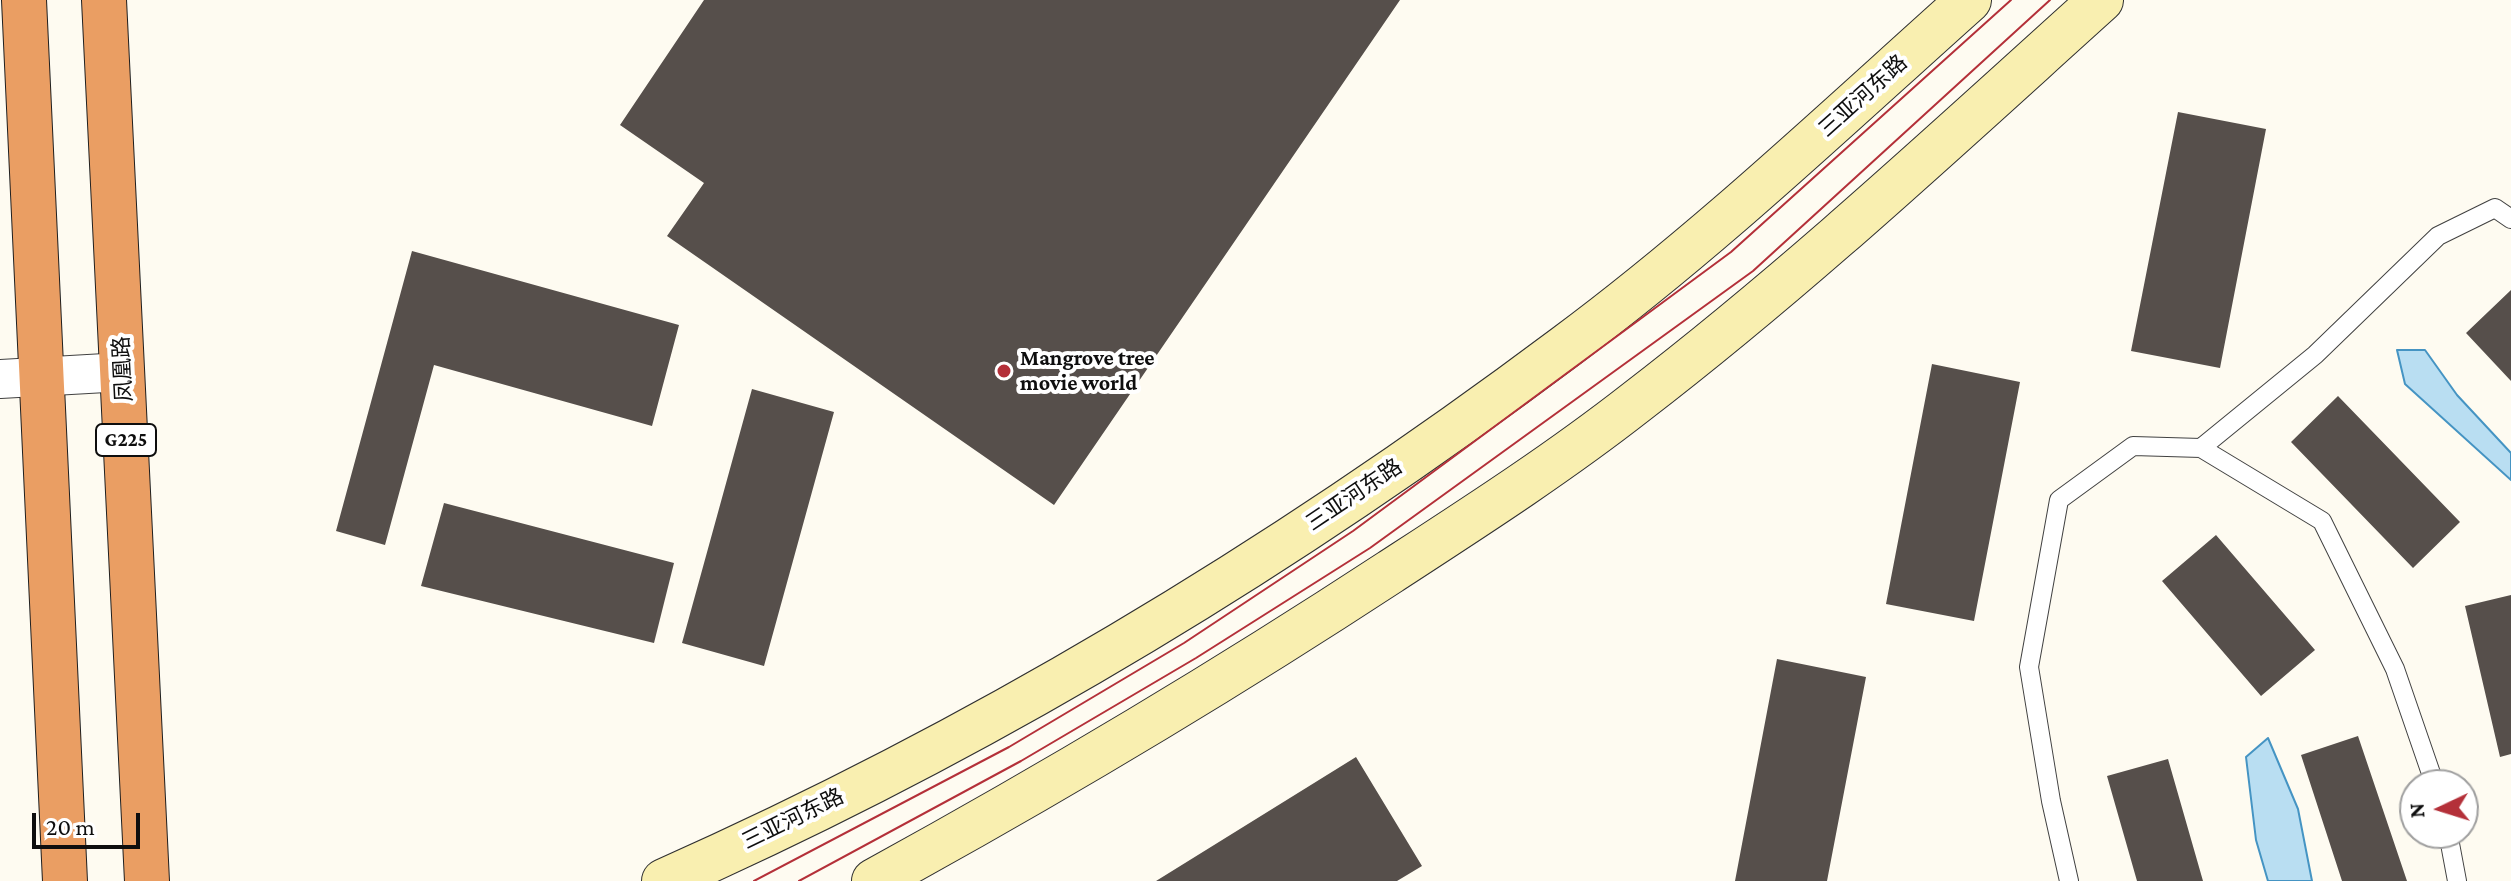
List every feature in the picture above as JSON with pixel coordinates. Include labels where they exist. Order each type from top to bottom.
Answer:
[{"type":"highway","points":[[24,0],[65,881]]},
{"type":"highway","name":"凤凰路","points":[[104,0],[147,881]]},
{"type":"main road","name":"三亚河东路","points":[[664,881],[848,793],[1021,703],[1135,638],[1364,489],[1566,347],[1699,241],[1969,0]]},
{"type":"main road","points":[[874,881],[1046,787],[1218,684],[1480,513],[1633,405],[1791,280],[2101,0]]},
{"type":"street","points":[[0,379],[123,372]]},
{"type":"lane","points":[[2201,448],[2315,355],[2438,236],[2495,208],[2511,219]]},
{"type":"lane","points":[[2069,881],[2051,801],[2029,667],[2059,500],[2133,446],[2201,448],[2322,521],[2395,669],[2429,769]]},
{"type":"lane","points":[[2451,849],[2457,881]]},
{"type":"water","points":[[2397,350],[2425,350],[2457,395],[2511,453],[2511,480],[2405,384]]},
{"type":"water","points":[[2268,738],[2298,809],[2312,881],[2268,881],[2256,840],[2246,757]]},
{"type":"building","name":"Mangrove tree movie world","points":[[704,0],[1400,0],[1054,505],[667,236],[704,183],[620,125]]},
{"type":"building","points":[[2178,112],[2266,129],[2220,368],[2131,351]]},
{"type":"building","points":[[412,251],[679,325],[652,426],[434,365],[385,545],[336,531]]},
{"type":"building","points":[[2511,290],[2511,381],[2466,333]]},
{"type":"building","points":[[1932,364],[2020,382],[1974,621],[1886,604]]},
{"type":"building","points":[[752,389],[834,412],[764,666],[682,643]]},
{"type":"building","points":[[2338,396],[2460,522],[2413,568],[2291,442]]},
{"type":"building","points":[[444,503],[674,563],[654,643],[421,586]]},
{"type":"building","points":[[2216,535],[2315,650],[2261,696],[2162,581]]},
{"type":"building","points":[[2511,595],[2511,754],[2500,757],[2465,606]]},
{"type":"building","points":[[1777,659],[1866,677],[1827,881],[1735,881]]},
{"type":"building","points":[[2358,736],[2407,881],[2342,881],[2301,755]]},
{"type":"building","points":[[1356,757],[1422,866],[1397,881],[1156,881]]},
{"type":"building","points":[[2168,759],[2203,881],[2137,881],[2107,776]]},
{"type":"tram line","points":[[754,881],[1009,747],[1184,643],[1353,531],[1731,252],[2011,0]]},
{"type":"tram line","points":[[799,881],[1021,761],[1196,658],[1370,548],[1753,271],[2050,0]]},
{"type":"place","name":"Mangrove tree movie world","points":[[1004,371]]}]
